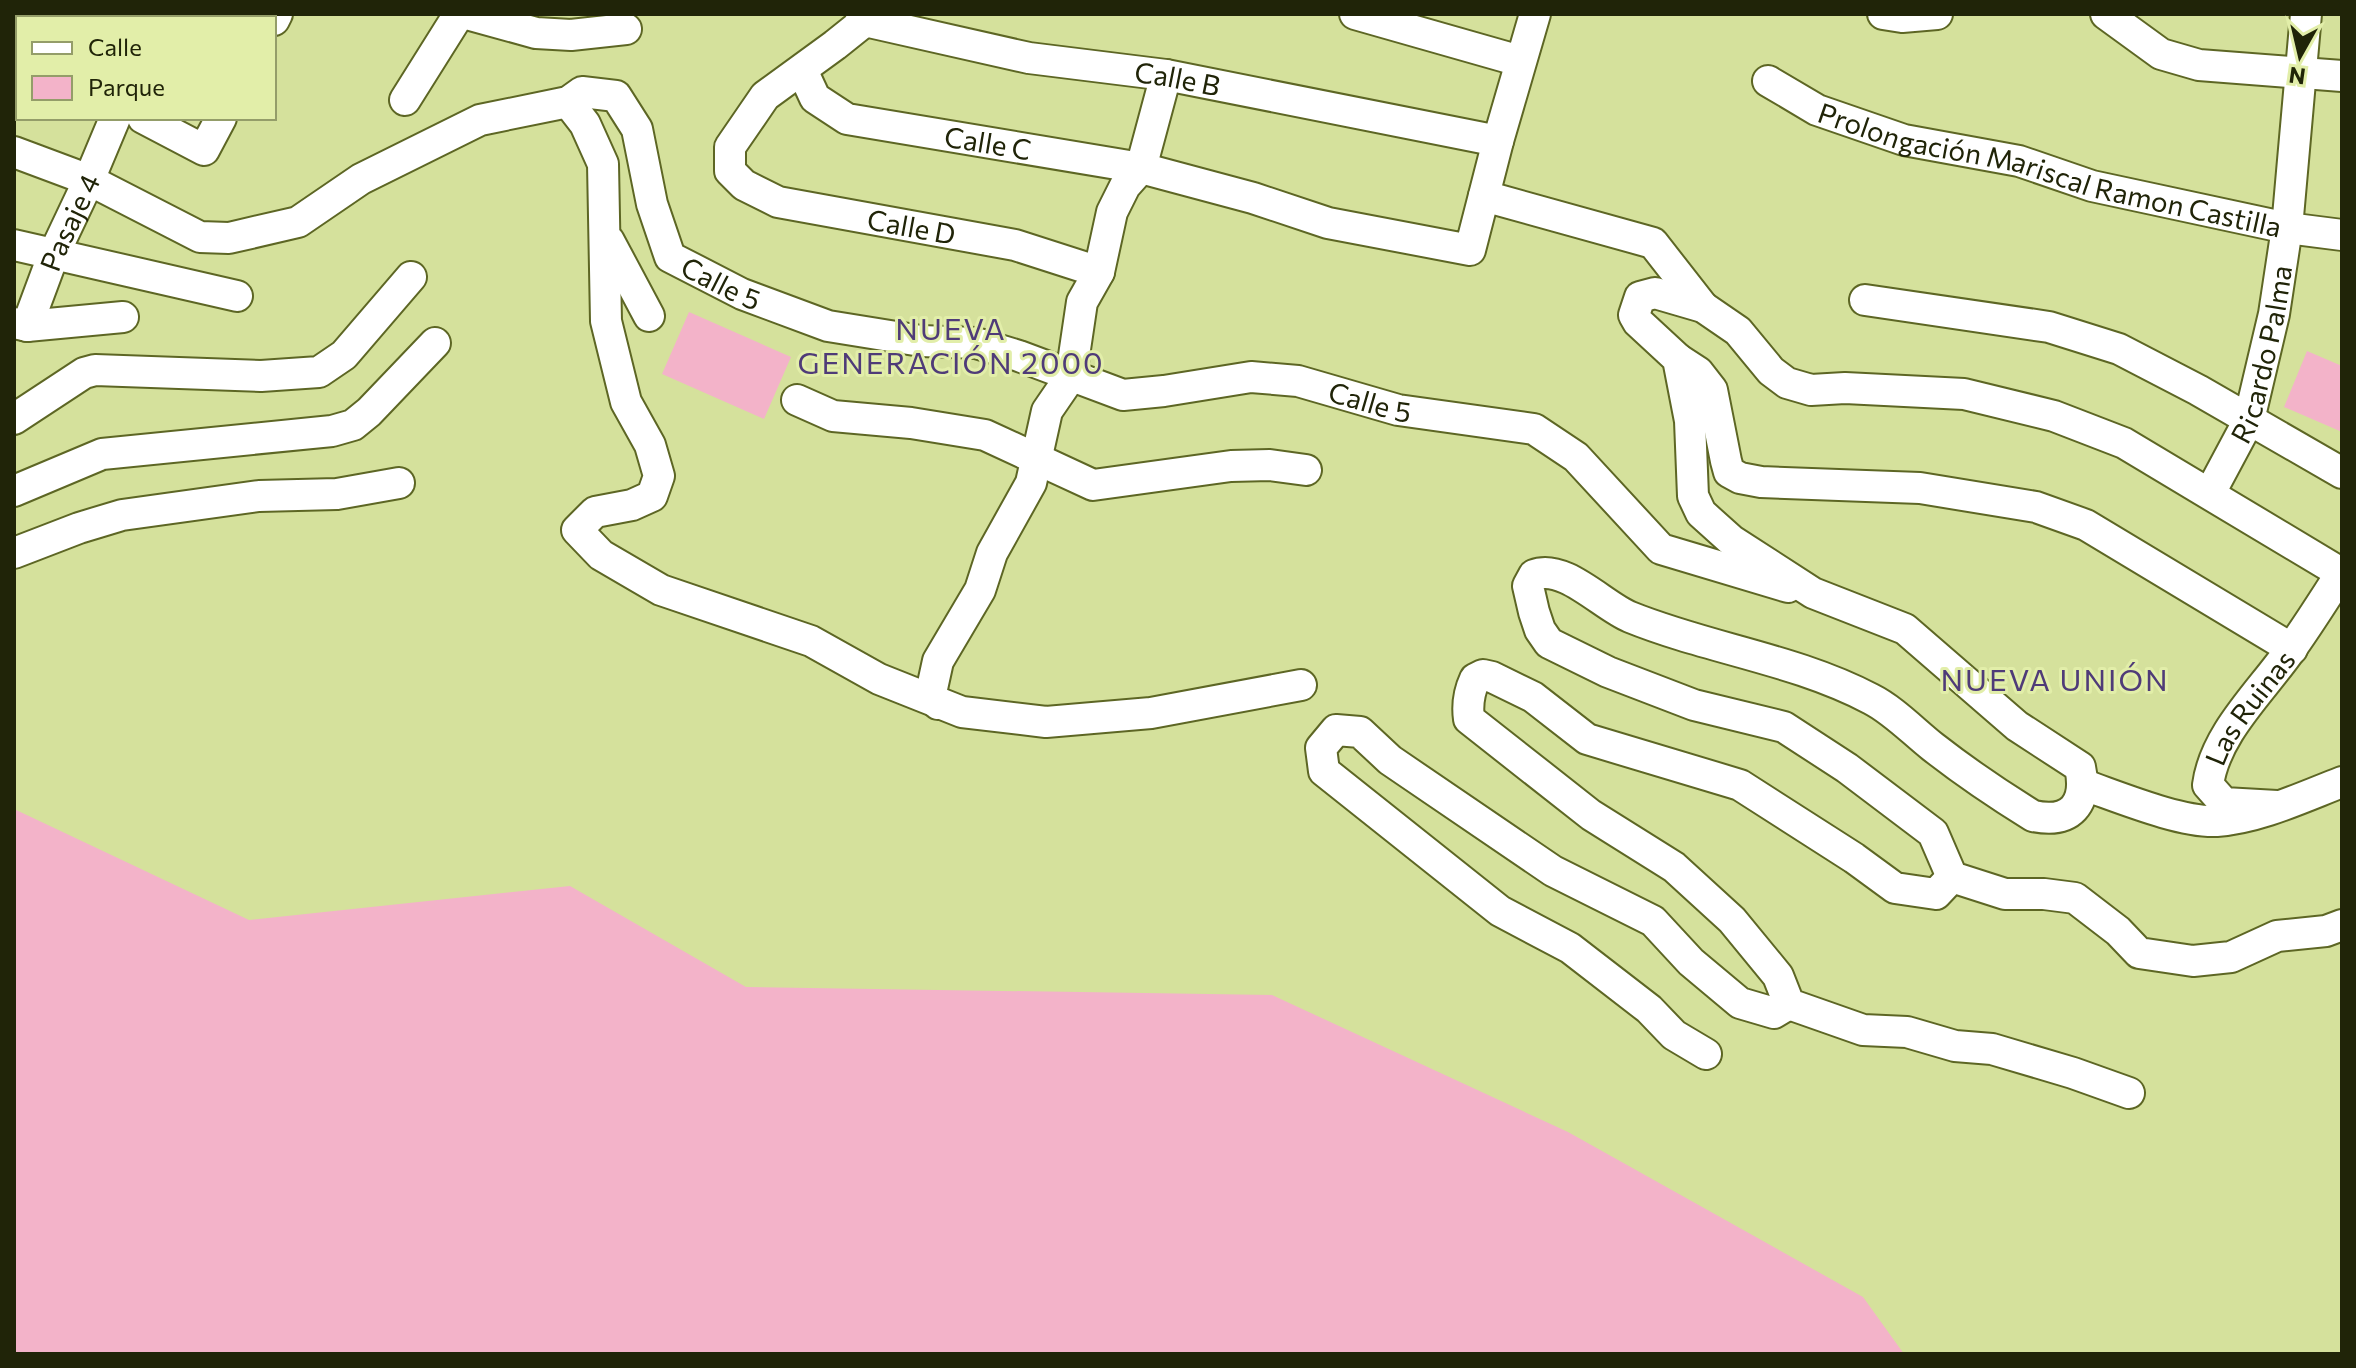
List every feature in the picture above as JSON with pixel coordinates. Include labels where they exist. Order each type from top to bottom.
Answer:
[{"type":"street","points":[[405,100],[459,14]]},
{"type":"street","points":[[467,14],[536,33],[571,35],[626,29]]},
{"type":"street","points":[[1355,14],[1520,61]]},
{"type":"street","points":[[1535,14],[1484,196],[1653,243],[1703,307],[1738,331],[1771,371],[1787,383],[1811,390],[1845,388],[1964,394],[2054,416],[2124,443],[2342,572]]},
{"type":"street","points":[[1895,15],[1937,14]]},
{"type":"street","points":[[2106,14],[2161,54],[2199,65],[2342,76]]},
{"type":"street","name":"Ricardo Palma","points":[[2210,493],[2249,420],[2274,314],[2287,228],[2306,14]]},
{"type":"street","points":[[802,70],[865,16]]},
{"type":"street","name":"Calle B","points":[[865,16],[1029,58],[1166,75],[1498,141]]},
{"type":"street","name":"Calle C","points":[[802,70],[815,98],[847,119],[1141,168],[1253,198],[1328,223],[1470,250],[1484,196]]},
{"type":"street","name":"Calle D","points":[[802,70],[765,96],[730,147],[730,171],[744,185],[778,202],[1015,245],[1099,272]]},
{"type":"street","points":[[938,704],[931,693],[938,661],[980,590],[992,553],[1031,483],[1047,411],[1071,376],[1082,302],[1099,272],[1112,212],[1125,186],[1141,168],[1166,75]]},
{"type":"street","name":"Prolongación Mariscal Ramon Castilla","points":[[1768,81],[1817,110],[1904,140],[2019,161],[2092,186],[2287,228],[2342,235]]},
{"type":"street","name":"Calle 5","points":[[14,152],[89,180],[200,237],[229,238],[298,222],[361,179],[480,120],[568,102],[582,92],[616,96],[637,129],[652,204],[670,257],[742,294],[828,326],[921,341],[976,343],[1123,395],[1251,377],[1298,381],[1398,410],[1534,429],[1576,457],[1661,549],[1813,593]]},
{"type":"street","points":[[568,102],[585,124],[603,164],[606,321],[626,402],[650,445],[659,476],[652,496],[632,505],[595,512],[577,530],[601,555],[661,590],[811,641],[879,679],[962,712],[1046,722],[1151,713],[1301,685]]},
{"type":"street","name":"Pasaje 4","points":[[21,324],[114,120]]},
{"type":"street","points":[[147,120],[204,150],[220,120]]},
{"type":"street","points":[[606,236],[649,316]]},
{"type":"street","points":[[14,245],[237,296]]},
{"type":"street","points":[[14,419],[84,373],[95,370],[261,376],[319,372],[344,355],[411,277]]},
{"type":"street","points":[[1703,307],[1655,293],[1640,297],[1634,315],[1678,359],[1698,372],[1712,390],[1729,472],[1740,478],[1761,482],[1920,488],[2036,507],[2086,525],[2292,649]]},
{"type":"street","points":[[1865,300],[2049,327],[2119,349],[2342,473]]},
{"type":"street","points":[[21,324],[123,317]]},
{"type":"street","points":[[14,491],[102,454],[332,431],[353,425],[435,343]]},
{"type":"street","points":[[1678,359],[1690,421],[1696,505],[1731,540],[1813,593],[1905,629],[2017,726],[2080,767],[2084,785],[2081,797],[2068,813],[2051,820],[2033,816],[1937,751],[1874,700],[1806,670],[1700,641],[1627,616],[1569,580],[1542,571],[1534,575],[1528,586],[1540,630],[1549,643],[1608,672],[1694,705],[1784,727],[1847,768],[1933,833],[1952,877],[2005,894],[2075,898],[2118,931],[2139,953],[2193,961],[2231,957],[2277,936],[2326,931],[2342,925]]},
{"type":"street","points":[[797,400],[833,416],[911,423],[985,435],[1093,485],[1231,466],[1270,465],[1306,470]]},
{"type":"street","points":[[14,553],[122,515],[259,496],[337,494],[399,483]]},
{"type":"street","name":"Las Ruinas","points":[[2277,806],[2224,803],[2208,785],[2219,746],[2292,649],[2342,572]]},
{"type":"street","points":[[1952,877],[1936,894],[1895,888],[1740,785],[1587,739],[1533,697],[1492,677],[1483,675],[1475,679],[1468,707],[1469,719],[1591,815],[1674,867],[1732,920],[1778,976],[1789,1004],[1863,1030],[1907,1032],[1955,1046],[1992,1049],[2129,1093]]},
{"type":"street","points":[[1706,1054],[1674,1035],[1649,1009],[1570,948],[1500,911],[1324,771],[1321,748],[1336,730],[1360,732],[1390,760],[1553,871],[1653,921],[1691,962],[1740,1003],[1774,1013],[1789,1004]]},
{"type":"street","points":[[2084,785],[2178,814],[2214,821],[2277,806],[2342,782]]},
{"type":"green space","points":[[689,312],[791,357],[764,419],[662,374]]},
{"type":"green space","points":[[2307,351],[2342,366],[2342,432],[2284,407]]},
{"type":"green space","points":[[14,809],[249,920],[570,886],[746,987],[1272,995],[1568,1132],[1863,1297],[1904,1354],[14,1354]]},
{"type":"district","name":"NUEVA GENERACIÓN 2000","points":[[951,344]]},
{"type":"district","name":"NUEVA UNIÓN","points":[[2055,678]]}]
